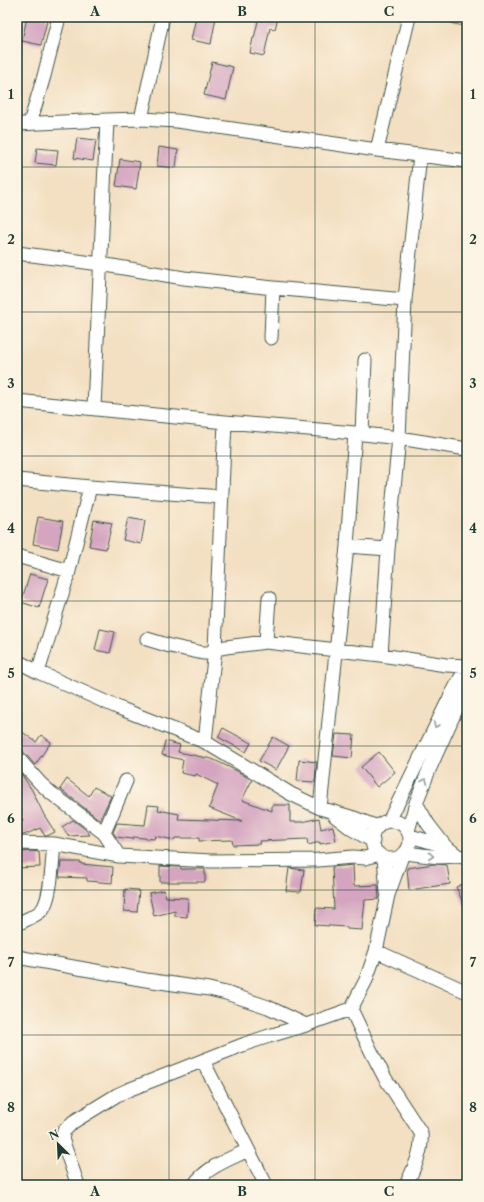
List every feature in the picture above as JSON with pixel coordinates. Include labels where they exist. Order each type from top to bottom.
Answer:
[{"type":"street","points":[[59,17],[44,76],[23,124],[141,119],[177,121],[377,150],[467,161]]},
{"type":"street","points":[[141,119],[163,17]]},
{"type":"street","points":[[377,150],[409,17]]},
{"type":"street","points":[[456,17],[467,19]]},
{"type":"street","points":[[94,408],[107,120]]},
{"type":"street","points":[[381,655],[388,549],[399,438],[405,300],[420,155]]},
{"type":"street","points":[[17,253],[100,264],[184,278],[405,300]]},
{"type":"street","points":[[271,338],[273,288]]},
{"type":"street","points":[[324,810],[337,651],[365,360]]},
{"type":"street","points":[[17,401],[399,438],[467,449]]},
{"type":"street","points":[[205,742],[214,649],[225,422]]},
{"type":"street","points":[[17,480],[222,497]]},
{"type":"street","points":[[38,672],[69,571],[90,487]]},
{"type":"street","points":[[347,546],[388,549]]},
{"type":"street","points":[[17,556],[69,571]]},
{"type":"street","points":[[266,642],[269,598]]},
{"type":"street","points":[[78,1185],[62,1139],[64,1131],[67,1127],[117,1095],[128,1090],[269,1036],[351,1009],[366,980],[376,951],[388,895],[403,854],[408,848],[410,842],[409,834],[416,803],[467,666],[446,665],[381,655],[266,642],[214,649],[204,653],[170,646],[147,639]]},
{"type":"street","points":[[17,661],[38,672],[119,708],[205,742],[291,794],[324,810],[352,829],[390,859],[396,858],[403,854],[462,857]]},
{"type":"street","points":[[388,895],[374,832],[383,824],[454,701],[467,688]]},
{"type":"street","points":[[17,757],[51,793],[104,833],[119,856]]},
{"type":"street","points":[[104,833],[126,781]]},
{"type":"street","points":[[416,803],[428,824],[445,846]]},
{"type":"street","points":[[324,810],[383,824],[395,821],[401,824],[409,834],[445,846],[462,857]]},
{"type":"street","points":[[17,843],[54,844],[119,856],[211,861],[318,860],[353,857],[377,849]]},
{"type":"street","points":[[17,924],[34,916],[41,910],[46,902],[50,882],[54,844]]},
{"type":"street","points":[[376,951],[467,992]]},
{"type":"street","points":[[17,957],[226,993],[268,1007],[306,1025]]},
{"type":"street","points":[[351,1009],[385,1078],[421,1132],[422,1142],[418,1158],[406,1185]]},
{"type":"street","points":[[203,1061],[266,1185]]},
{"type":"street","points":[[194,1185],[198,1179],[209,1170],[248,1150]]},
{"type":"building","points":[[27,17],[48,17],[41,45],[22,41]]},
{"type":"building","points":[[196,17],[216,17],[211,44],[191,40]]},
{"type":"building","points":[[259,17],[278,17],[275,29],[270,28],[264,56],[250,53]]},
{"type":"building","points":[[212,62],[233,67],[226,100],[204,95]]},
{"type":"building","points":[[77,138],[96,140],[93,161],[74,158]]},
{"type":"building","points":[[159,147],[178,150],[176,168],[157,166]]},
{"type":"building","points":[[37,148],[58,150],[56,165],[35,163]]},
{"type":"building","points":[[120,159],[140,162],[136,189],[116,186]]},
{"type":"building","points":[[38,517],[63,521],[58,549],[33,544]]},
{"type":"building","points":[[128,518],[145,521],[141,544],[123,540]]},
{"type":"building","points":[[94,520],[112,523],[106,549],[89,546]]},
{"type":"building","points":[[30,574],[48,579],[39,608],[21,602]]},
{"type":"building","points":[[100,629],[115,632],[110,653],[95,650]]},
{"type":"building","points":[[223,728],[251,743],[246,752],[218,737]]},
{"type":"building","points":[[21,731],[36,742],[41,735],[51,742],[35,765],[23,751],[17,749],[17,736]]},
{"type":"building","points":[[336,734],[354,735],[352,758],[333,756]]},
{"type":"building","points":[[273,737],[289,746],[276,770],[259,761]]},
{"type":"building","points":[[165,741],[180,745],[178,752],[212,759],[252,780],[242,800],[272,811],[272,805],[290,805],[290,822],[302,822],[319,818],[321,829],[333,826],[336,841],[320,844],[320,842],[308,845],[307,839],[259,841],[260,844],[233,845],[232,840],[199,841],[199,838],[175,838],[174,840],[155,836],[154,839],[116,837],[113,832],[117,823],[145,825],[148,805],[159,806],[158,810],[179,814],[178,819],[242,821],[209,808],[218,785],[196,774],[195,776],[181,773],[183,760],[162,755]]},
{"type":"building","points":[[379,752],[395,772],[377,787],[361,767]]},
{"type":"building","points":[[299,760],[317,762],[315,782],[297,781]]},
{"type":"building","points":[[20,772],[32,790],[44,815],[55,832],[47,836],[45,836],[40,828],[24,835],[17,835],[17,824],[23,821],[17,808],[17,774]]},
{"type":"building","points":[[67,779],[89,796],[94,787],[111,796],[100,820],[60,789]]},
{"type":"building","points":[[73,820],[90,835],[69,836],[62,827]]},
{"type":"building","points":[[17,852],[39,852],[40,867],[17,868]]},
{"type":"building","points":[[61,862],[81,862],[81,864],[113,867],[112,883],[87,881],[87,878],[59,877]]},
{"type":"building","points":[[434,864],[447,865],[450,884],[409,890],[407,868]]},
{"type":"building","points":[[353,865],[354,886],[378,885],[379,899],[365,900],[362,930],[347,929],[347,927],[315,925],[316,908],[334,909],[332,867]]},
{"type":"building","points":[[160,866],[180,867],[181,869],[205,869],[205,882],[160,882]]},
{"type":"building","points":[[289,868],[304,870],[301,892],[286,891]]},
{"type":"building","points":[[467,882],[467,912],[456,887]]},
{"type":"building","points":[[125,889],[139,890],[137,912],[124,911]]},
{"type":"building","points":[[164,890],[166,897],[188,898],[187,917],[175,916],[175,911],[154,916],[149,893]]}]
